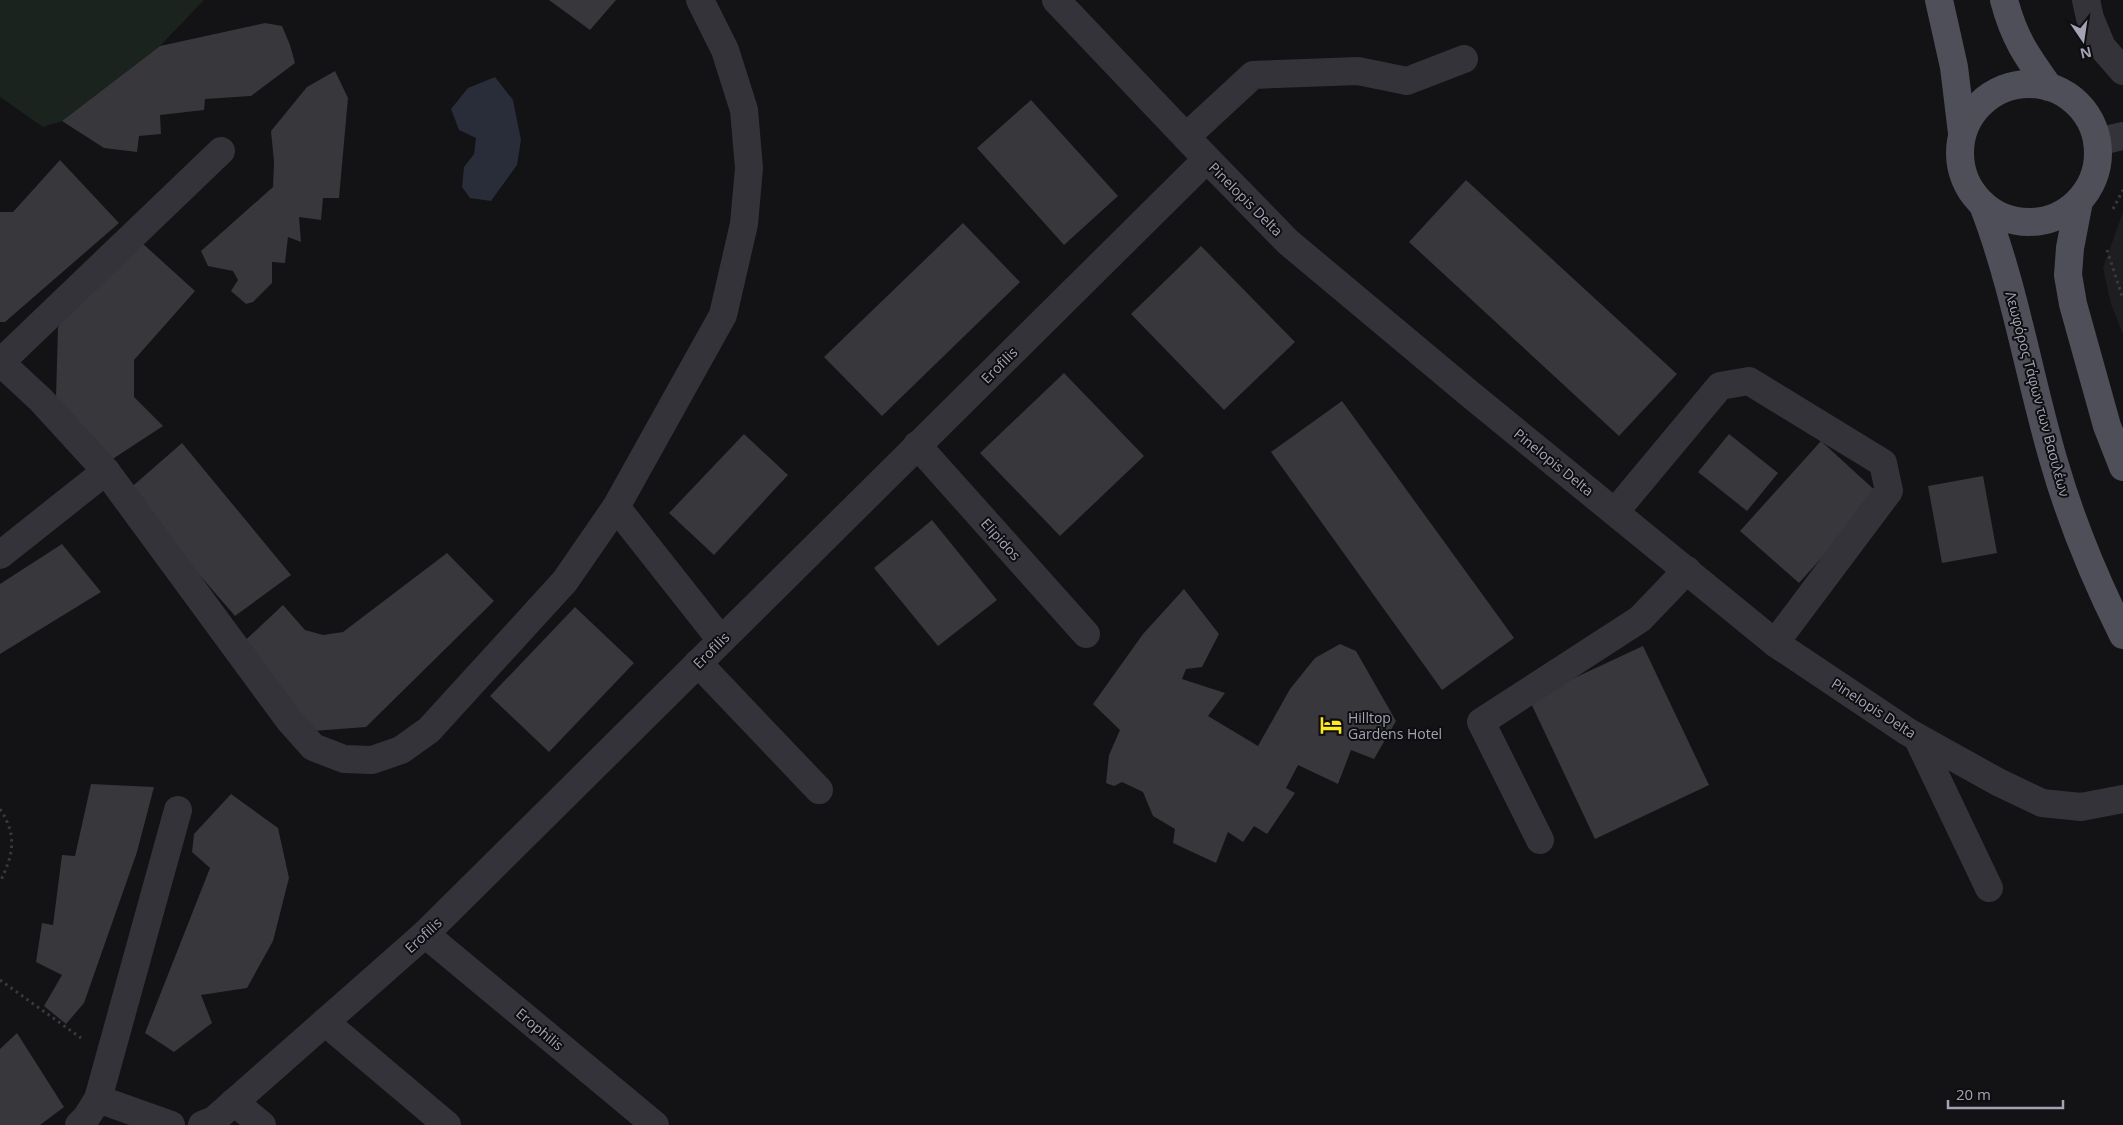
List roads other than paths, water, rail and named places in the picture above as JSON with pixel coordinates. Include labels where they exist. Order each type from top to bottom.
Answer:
[{"type":"main road","points":[[1939,0],[1954,67],[1962,133]]},
{"type":"main road","points":[[2004,0],[2021,48],[2049,87]]},
{"type":"main road","points":[[2027,84],[2049,87],[2070,97],[2083,110],[2092,124],[2110,139],[2098,163],[2092,184],[2079,201],[2062,215],[2040,222],[2018,222],[1993,212],[1983,205],[1968,189],[1961,171],[1959,152],[1962,133],[1971,113],[1987,98],[2006,88],[2027,84]]},
{"type":"main road","points":[[2079,201],[2070,248],[2068,276],[2073,304],[2101,404],[2123,467]]},
{"type":"main road","name":"Λεωφόρος Τάφων των Βασιλέων","points":[[1983,205],[2004,268],[2054,462],[2080,538],[2104,596],[2123,635]]},
{"type":"street","points":[[221,151],[0,362],[41,400],[106,471],[289,720],[314,747],[344,759],[372,760],[401,750],[429,730],[565,581],[616,507],[723,315],[744,224],[749,168],[744,110],[726,50],[700,0]]},
{"type":"street","name":"Pinelopis Delta","points":[[1056,0],[1288,242],[1471,395],[1775,642],[1917,737],[1998,782],[2042,803],[2081,807],[2123,799]]},
{"type":"street","points":[[2086,0],[2090,18],[2102,47],[2123,71]]},
{"type":"street","points":[[1186,137],[1253,75],[1358,71],[1407,81],[1464,59]]},
{"type":"street","name":"Erofilis","points":[[202,1125],[214,1120],[425,934],[1207,159]]},
{"type":"street","points":[[1616,512],[1720,386],[1749,381],[1883,463],[1889,491],[1775,642]]},
{"type":"street","name":"Elipidos","points":[[917,445],[1086,634]]},
{"type":"street","points":[[0,555],[106,471]]},
{"type":"street","points":[[616,507],[721,640]]},
{"type":"street","points":[[1540,840],[1481,722],[1640,619],[1687,570]]},
{"type":"street","points":[[698,663],[820,790]]},
{"type":"street","points":[[1917,737],[1989,888]]},
{"type":"street","points":[[79,1125],[86,1118],[98,1098],[178,810]]},
{"type":"street","name":"Erophilis","points":[[425,934],[656,1125]]},
{"type":"street","points":[[325,1022],[448,1125]]},
{"type":"street","points":[[98,1098],[171,1125]]},
{"type":"street","points":[[234,1102],[262,1125]]},
{"type":"water","points":[[495,77],[513,100],[521,140],[517,165],[491,201],[470,198],[462,187],[464,167],[474,154],[476,138],[459,130],[451,109],[468,88]]},
{"type":"place","name":"Hilltop Gardens Hotel","points":[[1331,725]]}]
